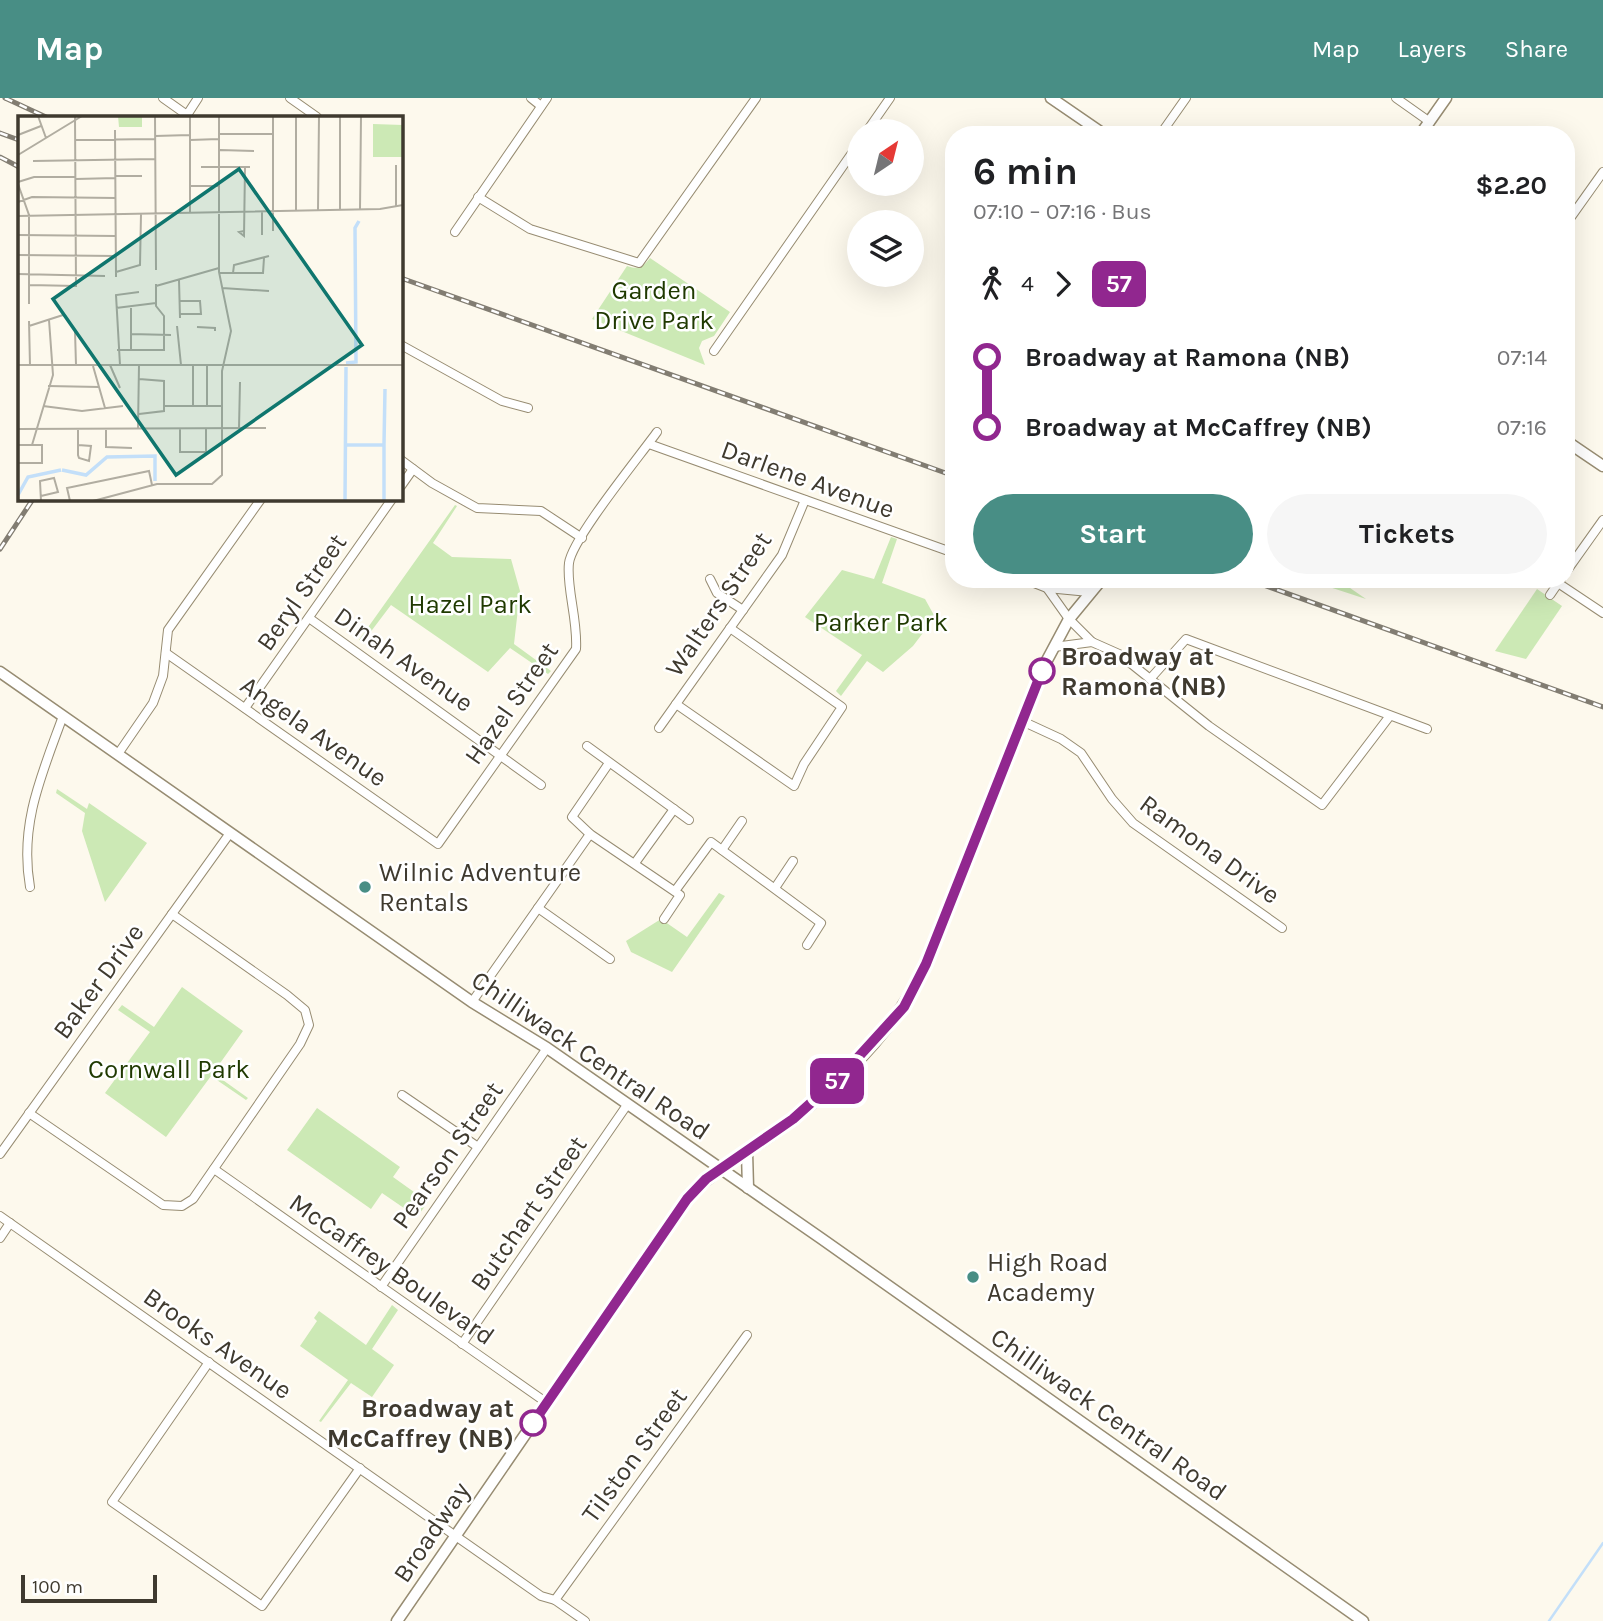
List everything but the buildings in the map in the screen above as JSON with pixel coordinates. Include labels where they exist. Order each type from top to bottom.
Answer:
[{"type":"street","points":[[163,98],[187,115],[198,98]]},
{"type":"street","points":[[290,98],[316,116]]},
{"type":"street","points":[[454,232],[544,102],[531,98]]},
{"type":"street","points":[[478,198],[530,229],[639,262],[756,98]]},
{"type":"street","points":[[875,119],[890,98]]},
{"type":"street","points":[[1051,98],[1092,126]]},
{"type":"street","points":[[1166,126],[1185,98]]},
{"type":"street","points":[[1396,98],[1430,122]]},
{"type":"street","points":[[1427,126],[1446,98]]},
{"type":"street","points":[[714,351],[847,160]]},
{"type":"street","points":[[1575,211],[1603,172]]},
{"type":"street","points":[[402,346],[502,401],[528,408]]},
{"type":"street","name":"Hazel Street","points":[[438,844],[576,649],[578,624],[569,561],[582,538],[657,432]]},
{"type":"street","name":"Darlene Avenue","points":[[649,444],[945,550]]},
{"type":"street","points":[[1575,447],[1603,466]]},
{"type":"street","points":[[402,461],[477,508],[541,511],[582,538]]},
{"type":"street","points":[[402,485],[413,469]]},
{"type":"street","points":[[118,754],[153,703],[163,676],[168,630],[260,500]]},
{"type":"street","name":"Beryl Street","points":[[245,708],[391,500]]},
{"type":"street","name":"Walters Street","points":[[659,728],[782,555],[805,500]]},
{"type":"street","points":[[1575,559],[1603,520]]},
{"type":"street","points":[[710,579],[717,593],[743,610]]},
{"type":"street","points":[[1047,588],[1089,593]]},
{"type":"street","points":[[1047,588],[1069,619],[1092,642],[1119,654],[1150,680],[1322,805],[1389,717]]},
{"type":"street","name":"Broadway","points":[[397,1621],[687,1199],[720,1170],[793,1119],[834,1083],[904,1007],[926,964],[1054,647],[1069,619],[1094,588]]},
{"type":"street","points":[[1550,594],[1555,588]]},
{"type":"street","points":[[1569,588],[1603,613]]},
{"type":"street","name":"Dinah Avenue","points":[[309,618],[502,754],[541,785]]},
{"type":"street","points":[[676,704],[794,786],[804,764],[842,707],[730,628]]},
{"type":"street","points":[[1150,680],[1186,639],[1427,729]]},
{"type":"street","points":[[1054,647],[1092,642]]},
{"type":"street","name":"Angela Avenue","points":[[166,653],[438,844]]},
{"type":"street","name":"Chilliwack Central Road","points":[[0,672],[472,1002],[547,1048],[1363,1621]]},
{"type":"street","points":[[30,887],[26,863],[27,827],[63,716]]},
{"type":"street","name":"Ramona Drive","points":[[1022,722],[1062,739],[1081,753],[1112,799],[1133,823],[1282,928]]},
{"type":"street","points":[[587,746],[689,820]]},
{"type":"street","points":[[610,763],[572,817],[590,834],[680,895],[664,919]]},
{"type":"street","points":[[635,863],[674,809]]},
{"type":"street","points":[[722,850],[742,821]]},
{"type":"street","name":"Baker Drive","points":[[0,1154],[230,833]]},
{"type":"street","points":[[472,1002],[590,834]]},
{"type":"street","points":[[675,891],[711,842],[821,923],[807,945]]},
{"type":"street","points":[[775,888],[793,861]]},
{"type":"street","points":[[538,908],[610,959]]},
{"type":"street","points":[[29,1114],[163,1205],[182,1206],[193,1199],[300,1044],[309,1025],[304,1010],[287,996],[172,914]]},
{"type":"street","name":"Pearson Street","points":[[381,1287],[547,1048]]},
{"type":"street","points":[[402,1094],[478,1147]]},
{"type":"street","name":"Butchart Street","points":[[463,1344],[627,1105]]},
{"type":"street","points":[[747,1152],[748,1188]]},
{"type":"street","name":"McCaffrey Boulevard","points":[[214,1169],[547,1403]]},
{"type":"street","name":"Brooks Avenue","points":[[0,1216],[360,1468],[454,1538],[541,1596],[555,1600],[585,1621]]},
{"type":"street","points":[[0,1238],[10,1223]]},
{"type":"street","name":"Tilston Street","points":[[555,1600],[747,1335]]},
{"type":"street","points":[[209,1362],[112,1502],[262,1606],[360,1468]]},
{"type":"green space","name":"Garden Drive Park","points":[[650,258],[730,312],[714,336],[702,341],[699,348],[705,365],[592,319],[627,266],[640,267]]},
{"type":"green space","name":"Hazel Park","points":[[455,505],[457,506],[433,543],[452,557],[511,559],[520,591],[514,644],[551,671],[548,674],[510,648],[488,672],[391,605],[363,642],[359,640]]},
{"type":"green space","name":"Parker Park","points":[[891,537],[897,539],[882,583],[925,599],[935,617],[913,646],[883,672],[867,661],[841,696],[836,691],[862,655],[805,617],[842,570],[874,579]]},
{"type":"green space","points":[[1332,588],[1350,588],[1366,599]]},
{"type":"green space","points":[[1537,589],[1562,606],[1526,659],[1495,651]]},
{"type":"green space","points":[[57,789],[87,809],[89,803],[147,843],[105,902],[82,831],[85,813],[56,793]]},
{"type":"green space","points":[[719,893],[725,896],[672,972],[631,952],[626,941],[661,919],[687,937]]},
{"type":"green space","name":"Cornwall Park","points":[[182,987],[243,1031],[213,1073],[248,1098],[246,1100],[211,1076],[166,1137],[105,1093],[150,1032],[118,1010],[122,1005],[154,1027]]},
{"type":"green space","points":[[317,1108],[400,1167],[393,1177],[428,1202],[417,1217],[382,1193],[371,1209],[287,1150]]},
{"type":"green space","points":[[392,1305],[398,1310],[372,1349],[394,1365],[372,1397],[351,1383],[321,1422],[319,1421],[348,1380],[300,1346],[317,1321],[314,1318],[319,1311],[366,1345]]},
{"type":"waterway","points":[[1549,1621],[1603,1543]]},
{"type":"railway","points":[[5,98],[44,116]]},
{"type":"railway","points":[[0,133],[18,140]]},
{"type":"railway","points":[[0,157],[18,166]]},
{"type":"railway","points":[[402,278],[945,473]]},
{"type":"railway","points":[[0,549],[32,500]]},
{"type":"railway","points":[[1272,588],[1603,707]]},
{"type":"bus line","name":"57","points":[[533,1423],[694,1191],[809,1106],[892,1023],[904,1007],[926,964],[1042,671]]},
{"type":"place","name":"Broadway at Ramona (NB)","points":[[1042,671]]},
{"type":"place","name":"Wilnic Adventure Rentals","points":[[365,887]]},
{"type":"place","name":"High Road Academy","points":[[973,1277]]},
{"type":"place","name":"Broadway at McCaffrey (NB)","points":[[533,1423]]}]
